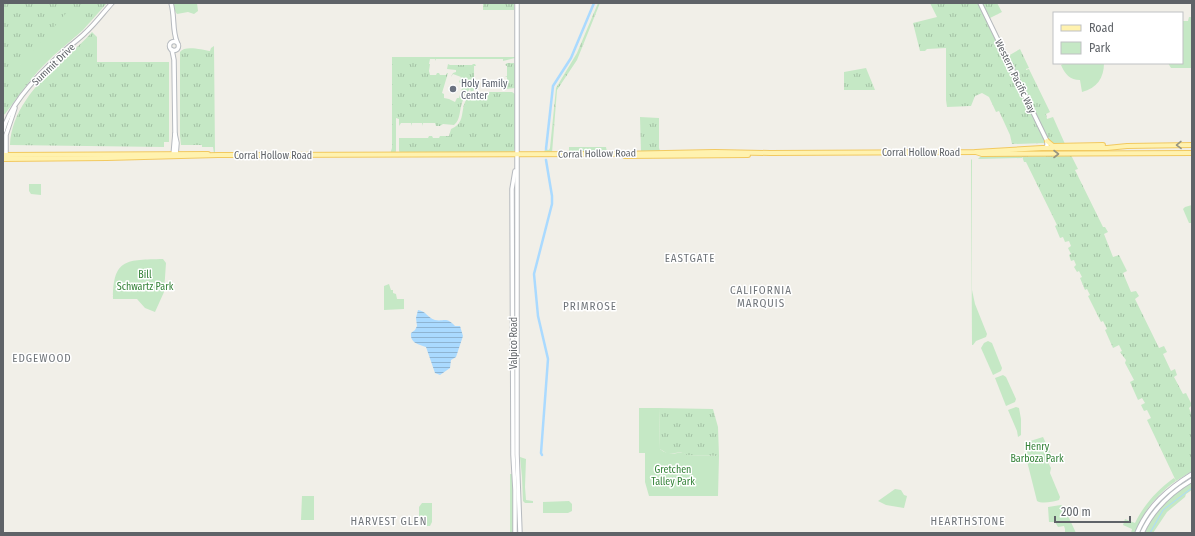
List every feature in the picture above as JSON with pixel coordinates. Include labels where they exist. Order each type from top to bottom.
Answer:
[{"type":"main road","name":"Summit Drive","points":[[3,131],[11,111],[42,72],[85,33],[112,3]]},
{"type":"main road","points":[[171,3],[174,32],[179,46],[174,60]]},
{"type":"main road","name":"Valpico Road","points":[[516,3],[517,454],[520,533]]},
{"type":"main road","name":"Western Pacific Way","points":[[980,3],[1047,141]]},
{"type":"main road","points":[[174,32],[170,46],[174,60],[175,155]]},
{"type":"main road","points":[[172,42],[177,42]]},
{"type":"main road","points":[[172,50],[177,49]]},
{"type":"main road","points":[[4,157],[6,135],[15,107]]},
{"type":"main road","points":[[1047,141],[1053,146],[1128,146]]},
{"type":"main road","points":[[1044,148],[1047,146],[1047,141]]},
{"type":"main road","name":"Corral Hollow Road","points":[[4,157],[204,154],[218,156],[517,154],[724,156],[760,155],[770,153],[976,152],[1044,148],[1107,148],[1128,146],[1192,145]]},
{"type":"main road","points":[[1035,149],[1035,154]]},
{"type":"main road","name":"Corral Hollow Road","points":[[976,152],[982,154],[1192,153]]},
{"type":"main road","name":"Valpico Road","points":[[515,533],[513,455],[512,189],[515,158],[517,154]]},
{"type":"main road","points":[[1137,533],[1146,515],[1158,500],[1172,487],[1192,474]]},
{"type":"main road","points":[[1142,533],[1151,517],[1161,504],[1173,492],[1192,480]]},
{"type":"green space","points":[[3,3],[107,3],[83,30],[38,71],[3,115]]},
{"type":"green space","points":[[173,3],[197,3],[198,11],[194,14],[188,12],[177,14]]},
{"type":"green space","points":[[483,3],[514,3],[514,10],[483,10]]},
{"type":"green space","points":[[598,3],[600,3],[577,60],[557,90],[552,153],[544,153],[545,149],[549,150],[550,148],[556,88],[577,53]]},
{"type":"green space","points":[[930,3],[979,3],[1046,143],[1012,144],[1010,135],[999,111],[996,112],[989,97],[982,93],[975,96],[971,106],[947,107],[946,48],[920,51],[913,23],[937,17]]},
{"type":"green space","points":[[982,3],[997,3],[1002,12],[990,18]]},
{"type":"green space","points":[[68,11],[85,26],[78,34],[52,55],[32,77],[20,66]]},
{"type":"green space","points":[[1189,17],[1191,17],[1192,68],[1171,68],[1169,64],[1183,64],[1183,21],[1188,21]]},
{"type":"green space","points":[[92,32],[97,37],[97,62],[169,62],[169,142],[164,142],[164,147],[10,145],[11,133],[15,122],[33,90],[49,72]]},
{"type":"green space","points":[[214,46],[215,154],[213,147],[202,147],[202,145],[181,145],[180,136],[180,52],[190,48],[210,51]]},
{"type":"green space","points":[[1020,49],[1029,68],[1026,70],[1029,69],[1050,112],[1046,114],[1047,119],[1053,117],[1065,144],[1051,144],[1049,141],[1008,56]]},
{"type":"green space","points":[[392,57],[515,58],[503,61],[503,59],[436,59],[436,61],[435,59],[430,59],[430,75],[436,75],[439,73],[440,75],[446,75],[448,73],[442,93],[444,94],[444,98],[455,102],[457,98],[459,98],[463,85],[459,82],[461,77],[453,74],[451,77],[453,73],[456,72],[456,70],[447,69],[448,64],[475,64],[474,81],[476,81],[476,89],[471,92],[470,89],[461,98],[463,100],[459,117],[454,125],[443,124],[436,126],[435,123],[423,123],[422,126],[422,123],[412,123],[411,126],[411,123],[401,123],[399,126],[399,119],[396,118],[396,151],[395,154],[390,154],[392,148]]},
{"type":"green space","points":[[507,63],[514,63],[515,65],[515,88],[506,89],[505,88],[507,88],[507,77],[505,76],[507,76],[507,66],[505,65]]},
{"type":"green space","points":[[1104,64],[1104,68],[1099,82],[1092,88],[1082,92],[1080,80],[1076,80],[1068,76],[1061,65]]},
{"type":"green space","points":[[866,68],[875,90],[844,90],[844,72]]},
{"type":"green space","points":[[481,92],[512,92],[515,94],[515,148],[513,153],[401,154],[399,151],[399,138],[428,138],[429,136],[432,136],[433,138],[439,138],[440,136],[449,136],[451,129],[460,121],[464,104],[467,99],[472,95]]},
{"type":"green space","points":[[640,117],[659,118],[660,151],[641,152]]},
{"type":"green space","points":[[569,147],[606,147],[607,152],[569,153]]},
{"type":"green space","points":[[1071,155],[1078,169],[1075,170],[1103,227],[1105,227],[1108,232],[1104,234],[1113,257],[1119,255],[1127,271],[1123,273],[1131,292],[1136,291],[1139,296],[1135,299],[1159,348],[1164,346],[1167,352],[1163,354],[1171,371],[1175,369],[1177,375],[1174,377],[1183,394],[1186,393],[1192,405],[1189,408],[1192,416],[1192,471],[1176,481],[1147,420],[1151,418],[1147,410],[1144,411],[1141,405],[1145,403],[1142,398],[1138,400],[1130,382],[1134,380],[1125,363],[1126,360],[1120,352],[1122,351],[1119,345],[1113,348],[1105,330],[1107,329],[1103,321],[1101,322],[1088,296],[1090,295],[1087,289],[1085,290],[1080,278],[1082,277],[1079,271],[1077,272],[1074,267],[1076,265],[1074,260],[1071,261],[1069,255],[1071,254],[1068,248],[1071,246],[1069,241],[1065,242],[1063,237],[1060,238],[1055,226],[1057,225],[1022,156]]},
{"type":"green space","points":[[981,156],[1022,156],[1022,158],[978,159]]},
{"type":"green space","points":[[972,159],[972,290],[975,304],[987,334],[986,337],[976,341],[973,345],[972,345],[971,160]]},
{"type":"green space","points":[[29,184],[41,184],[41,195],[31,194],[29,191]]},
{"type":"green space","points":[[1192,205],[1192,223],[1189,223],[1183,209]]},
{"type":"green space","name":"Bill Schwartz Park","points":[[163,259],[166,263],[164,292],[155,312],[145,308],[137,299],[113,299],[116,276],[119,269],[124,264],[131,261]]},
{"type":"green space","points":[[389,284],[391,290],[393,290],[393,293],[396,294],[397,299],[404,299],[404,309],[384,310],[384,286]]},
{"type":"green space","points":[[988,341],[992,343],[1002,368],[1001,371],[993,375],[981,348],[984,343]]},
{"type":"green space","points":[[1003,375],[1006,377],[1016,399],[1015,402],[1006,406],[995,378]]},
{"type":"green space","points":[[1016,407],[1019,408],[1021,419],[1021,435],[1018,437],[1008,410]]},
{"type":"green space","name":"Gretchen Talley Park","points":[[639,408],[659,408],[660,449],[663,451],[671,454],[683,452],[686,455],[719,456],[718,496],[649,496],[645,482],[645,453],[639,453]]},
{"type":"green space","points":[[659,408],[713,409],[718,427],[719,456],[686,455],[682,452],[668,454],[660,449]]},
{"type":"green space","name":"Henry Barboza Park","points":[[1043,437],[1051,454],[1048,454],[1048,462],[1051,468],[1050,473],[1060,497],[1059,500],[1044,503],[1037,501],[1027,461],[1027,442]]},
{"type":"green space","points":[[520,457],[526,459],[526,500],[533,501],[533,503],[525,503],[523,501]]},
{"type":"green space","points":[[510,474],[513,474],[513,533],[510,533]]},
{"type":"green space","points":[[1174,478],[1176,481],[1151,504],[1138,525],[1135,533],[1131,533],[1132,529],[1123,525],[1125,519],[1135,523],[1142,510],[1152,498],[1162,487]]},
{"type":"green space","points":[[1192,482],[1192,490],[1167,512],[1153,533],[1145,533],[1158,510],[1177,492]]},
{"type":"green space","points":[[895,489],[901,490],[904,495],[907,496],[904,508],[886,505],[878,501]]},
{"type":"green space","points":[[302,496],[314,496],[314,520],[301,520]]},
{"type":"green space","points":[[569,501],[572,504],[572,511],[568,513],[543,513],[543,502]]},
{"type":"green space","points":[[422,503],[432,503],[432,522],[430,526],[419,526],[419,507]]},
{"type":"green space","points":[[1061,505],[1064,507],[1076,533],[1065,533],[1064,526],[1058,527],[1055,522],[1049,522],[1048,507]]},
{"type":"water","points":[[418,310],[435,320],[447,320],[455,326],[460,326],[463,336],[456,357],[451,360],[450,368],[440,375],[435,373],[426,347],[415,343],[412,339],[411,333],[417,326],[416,318]]},
{"type":"waterway","points":[[546,149],[553,86],[571,58],[594,3]]},
{"type":"waterway","points":[[542,455],[548,359],[538,316],[534,274],[552,204],[546,160]]},
{"type":"waterway","points":[[1150,533],[1163,510],[1192,488]]},
{"type":"place","name":"Holy Family Center","points":[[453,89]]},
{"type":"district","name":"EASTGATE","points":[[690,258]]},
{"type":"district","name":"CALIFORNIA MARQUIS","points":[[761,296]]},
{"type":"district","name":"PRIMROSE","points":[[590,306]]},
{"type":"district","name":"EDGEWOOD","points":[[42,358]]},
{"type":"district","name":"HARVEST GLEN","points":[[389,521]]},
{"type":"district","name":"HEARTHSTONE","points":[[968,521]]}]
